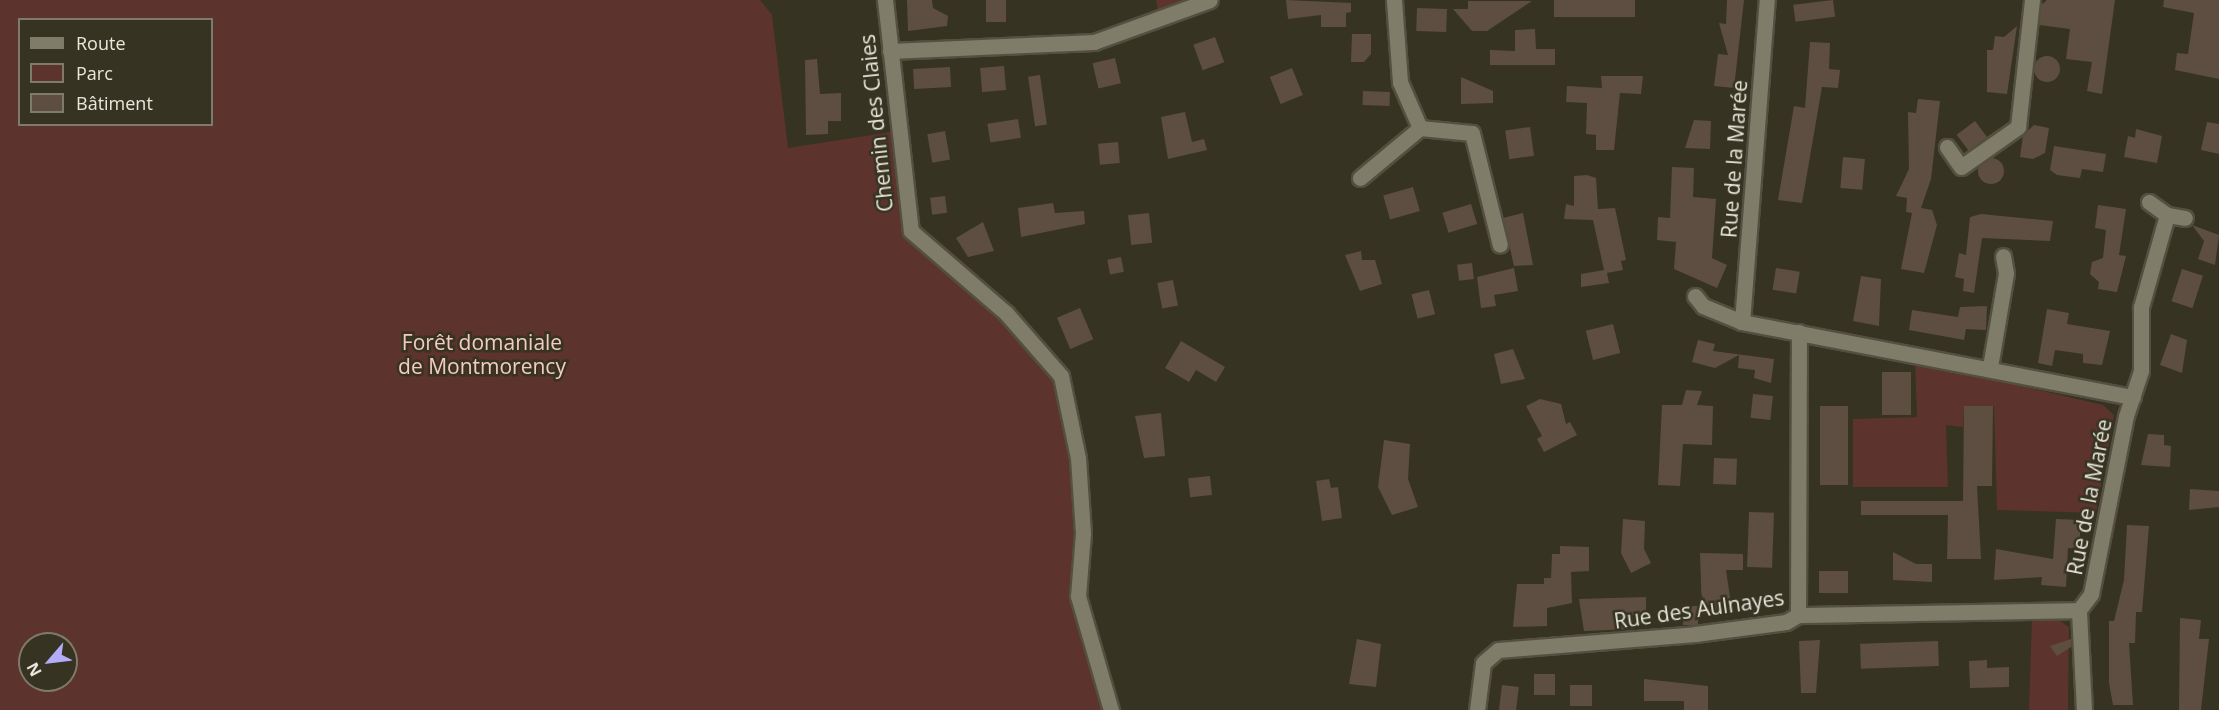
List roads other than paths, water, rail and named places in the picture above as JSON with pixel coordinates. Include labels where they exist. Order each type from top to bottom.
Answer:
[{"type":"street","name":"Chemin des Claies","points":[[885,0],[910,231],[1006,313],[1061,376],[1078,458],[1083,533],[1078,596],[1111,710]]},
{"type":"street","points":[[890,51],[1094,42],[1210,0]]},
{"type":"street","points":[[1394,0],[1400,82],[1420,128]]},
{"type":"street","name":"Rue de la Marée","points":[[1742,322],[1767,0]]},
{"type":"street","points":[[1947,147],[1961,167],[2019,127],[2032,0]]},
{"type":"street","points":[[1360,178],[1420,128],[1472,133],[1500,245]]},
{"type":"street","points":[[2149,202],[2167,215],[2185,219]]},
{"type":"street","name":"Rue de la Marée","points":[[2079,610],[2091,594],[2140,371],[2141,307],[2167,215]]},
{"type":"street","points":[[1990,367],[2006,273],[2002,256]]},
{"type":"street","points":[[1695,296],[1702,306],[1742,322],[1990,367],[2133,397]]},
{"type":"street","name":"Rue des Aulnayes","points":[[1477,710],[1483,663],[1498,650],[1695,634],[1786,622],[1798,615],[1799,332]]},
{"type":"street","points":[[1798,615],[2079,610],[2084,710]]},
{"type":"park label","name":"Forêt domaniale de Montmorency","points":[[482,354]]}]
